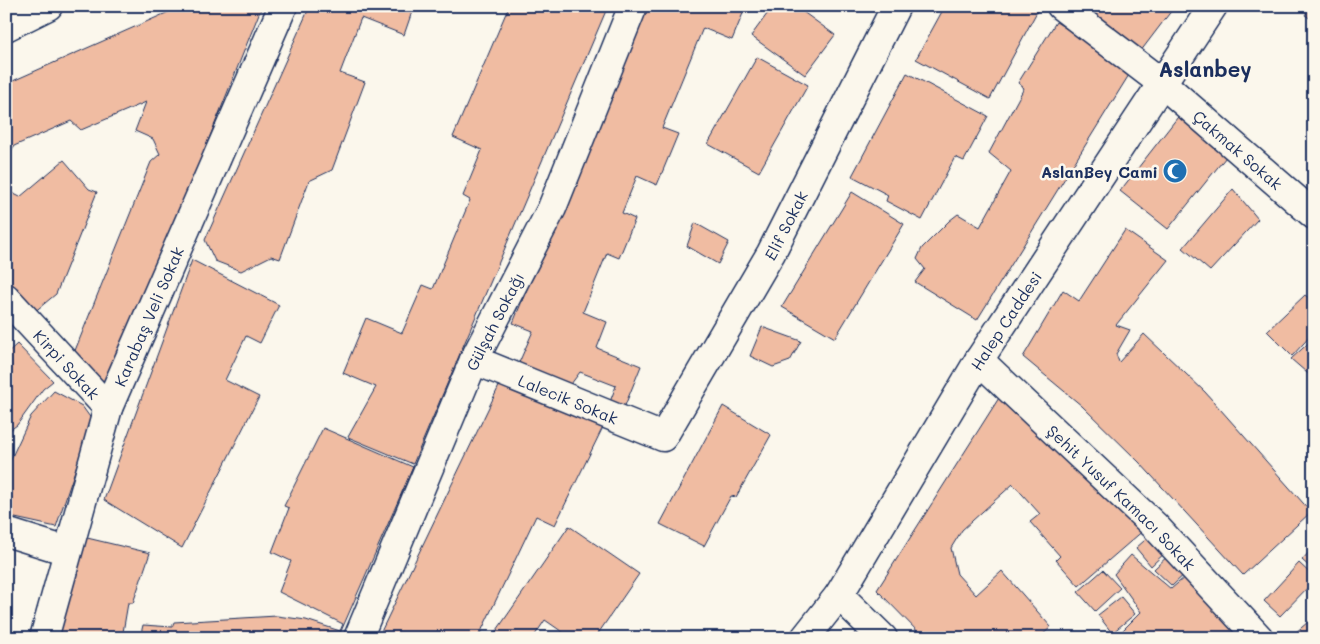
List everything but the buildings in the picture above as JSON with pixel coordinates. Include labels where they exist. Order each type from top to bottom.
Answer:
[{"type":"street","points":[[6,27],[48,6]]},
{"type":"street","name":"Karabaş Veli Sokak","points":[[44,638],[108,408],[283,6]]},
{"type":"street","name":"Gülşah Sokağı","points":[[358,638],[474,360],[552,208],[632,6]]},
{"type":"street","name":"Elif Sokak","points":[[663,437],[771,253],[896,6]]},
{"type":"street","name":"Çakmak Sokak","points":[[1061,6],[1163,84],[1314,215]]},
{"type":"street","name":"Halep Caddesi","points":[[805,638],[839,595],[979,360],[1213,6]]},
{"type":"street","name":"Kirpi Sokak","points":[[10,308],[108,408]]},
{"type":"street","name":"Lalecik Sokak","points":[[474,360],[663,437]]},
{"type":"street","name":"Şehit Yusuf Kamacı Sokak","points":[[979,360],[1155,526],[1259,638]]},
{"type":"street","points":[[6,532],[67,551]]},
{"type":"street","points":[[839,595],[883,638]]},
{"type":"place","name":"AslanBey Cami","points":[[1175,171]]},
{"type":"district","name":"Aslanbey","points":[[1205,68]]}]
